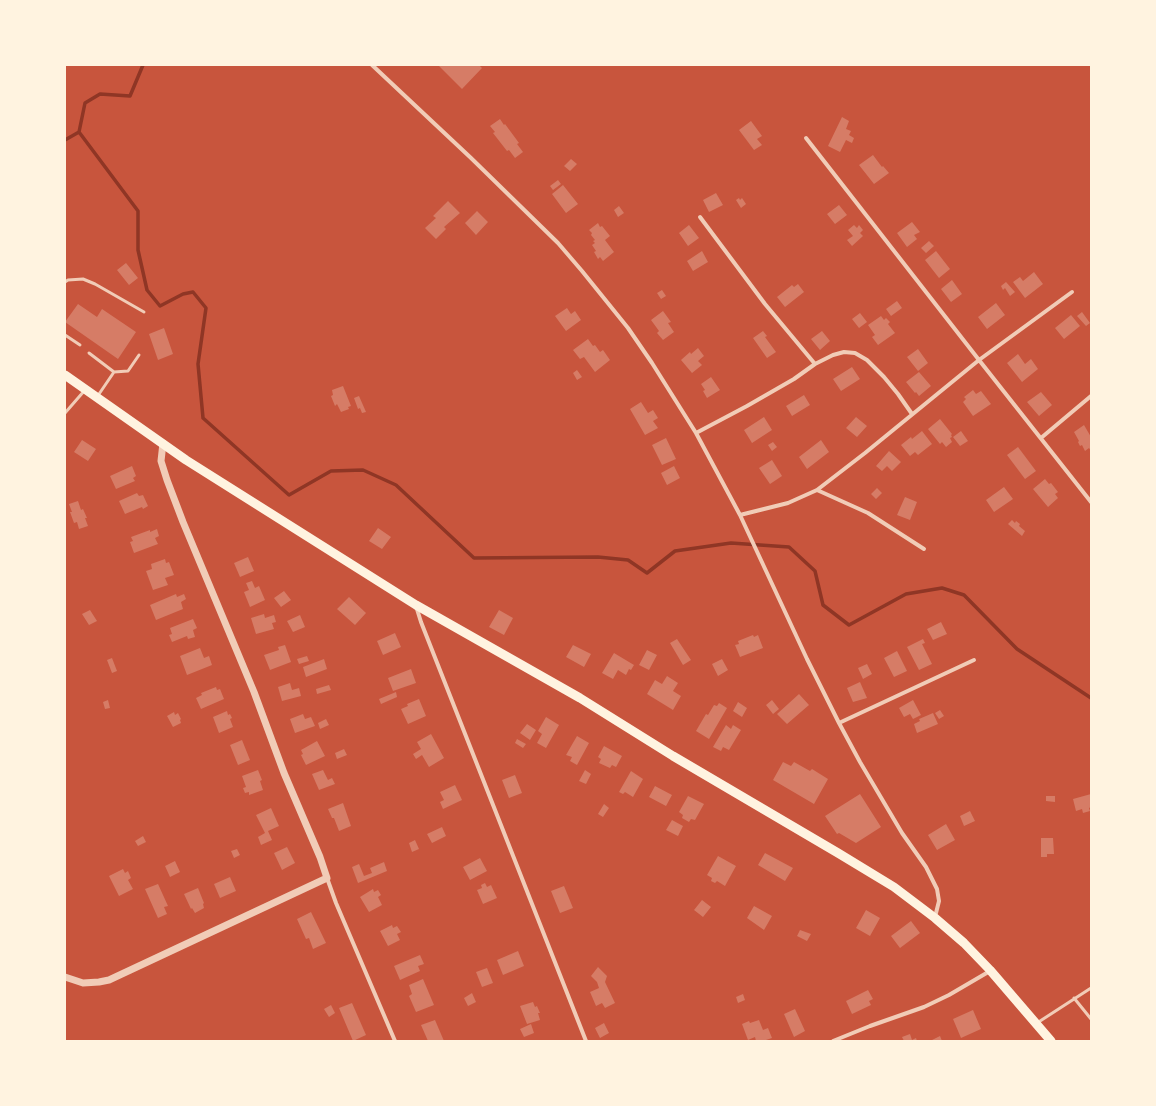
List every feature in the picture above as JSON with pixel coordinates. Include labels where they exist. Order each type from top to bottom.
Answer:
[{"type":"highway","points":[[65,375],[186,460],[416,605],[580,698],[673,756],[838,852],[894,887],[935,918],[964,943],[990,970],[1051,1041]]},
{"type":"street","points":[[372,65],[471,158],[558,243],[628,328],[675,399],[696,433],[740,515],[839,723],[898,827],[926,867],[938,889],[939,901],[935,918]]},
{"type":"street","points":[[806,138],[1091,502]]},
{"type":"street","points":[[700,217],[765,304],[815,364]]},
{"type":"street","points":[[740,515],[788,503],[817,490],[979,360],[1072,292]]},
{"type":"street","points":[[696,433],[787,383],[815,364],[833,355],[844,352],[855,352],[867,360],[884,377],[912,414]]},
{"type":"street","points":[[1041,438],[1091,396]]},
{"type":"street","points":[[163,443],[161,461],[183,522],[254,692],[284,774],[320,857],[336,903],[395,1041]]},
{"type":"street","points":[[817,490],[868,513],[924,549]]},
{"type":"street","points":[[416,605],[420,622],[586,1041]]},
{"type":"street","points":[[839,723],[974,660]]},
{"type":"street","points":[[65,977],[83,983],[109,980],[327,878]]},
{"type":"street","points":[[833,1041],[936,1001],[963,988],[990,970]]},
{"type":"lane","points":[[65,282],[68,280],[83,279],[95,284],[144,312]]},
{"type":"lane","points":[[65,335],[80,345]]},
{"type":"lane","points":[[89,353],[114,372],[128,371],[139,355]]},
{"type":"lane","points":[[97,397],[114,372]]},
{"type":"lane","points":[[65,413],[86,389]]},
{"type":"lane","points":[[65,405],[69,408]]},
{"type":"lane","points":[[1037,1023],[1091,988]]},
{"type":"lane","points":[[1074,998],[1091,1019]]},
{"type":"building","points":[[438,65],[479,65],[482,68],[462,89]]},
{"type":"building","points":[[842,117],[849,121],[846,129],[851,131],[849,135],[854,138],[852,143],[846,140],[840,152],[828,146]]},
{"type":"building","points":[[500,119],[519,143],[517,144],[523,152],[515,158],[509,150],[507,151],[493,133],[495,132],[490,126]]},
{"type":"building","points":[[751,121],[762,136],[757,139],[762,145],[754,150],[739,130]]},
{"type":"building","points":[[873,155],[882,167],[883,166],[889,173],[874,184],[859,165]]},
{"type":"building","points":[[571,159],[577,164],[570,171],[564,166]]},
{"type":"building","points":[[558,180],[561,184],[553,190],[550,186]]},
{"type":"building","points":[[563,185],[578,204],[566,213],[552,194]]},
{"type":"building","points":[[716,193],[723,205],[709,212],[703,200]]},
{"type":"building","points":[[739,198],[740,200],[742,198],[746,204],[741,208],[736,200]]},
{"type":"building","points":[[448,201],[460,213],[444,227],[446,229],[436,239],[425,228],[436,218],[433,216]]},
{"type":"building","points":[[839,205],[847,215],[835,224],[827,214]]},
{"type":"building","points":[[619,206],[624,213],[618,217],[614,210]]},
{"type":"building","points":[[477,211],[488,222],[476,235],[465,223]]},
{"type":"building","points":[[912,222],[920,232],[914,235],[917,239],[907,247],[897,233]]},
{"type":"building","points":[[598,223],[600,227],[602,226],[610,236],[605,240],[614,252],[603,261],[600,257],[598,259],[594,252],[596,251],[592,245],[595,243],[593,241],[595,240],[589,230]]},
{"type":"building","points":[[689,225],[699,238],[688,246],[679,233]]},
{"type":"building","points":[[854,225],[857,228],[859,225],[863,230],[860,233],[863,236],[852,246],[847,240],[853,236],[848,230]]},
{"type":"building","points":[[929,241],[934,246],[926,253],[921,248]]},
{"type":"building","points":[[702,251],[708,262],[693,271],[687,261]]},
{"type":"building","points":[[936,251],[950,269],[939,278],[925,260]]},
{"type":"building","points":[[126,263],[138,278],[129,285],[117,270]]},
{"type":"building","points":[[1034,272],[1043,284],[1025,298],[1013,282],[1020,277],[1023,281]]},
{"type":"building","points":[[952,280],[962,294],[951,302],[941,289]]},
{"type":"building","points":[[1006,282],[1015,292],[1010,296],[1005,288],[1003,290],[1001,286]]},
{"type":"building","points":[[798,284],[804,292],[785,307],[777,297],[792,285],[794,287]]},
{"type":"building","points":[[662,290],[666,296],[661,299],[657,293]]},
{"type":"building","points":[[897,301],[902,308],[891,316],[886,309]]},
{"type":"building","points":[[996,303],[1005,315],[987,329],[978,317]]},
{"type":"building","points":[[78,304],[97,317],[102,309],[136,332],[118,359],[65,322]]},
{"type":"building","points":[[567,308],[571,314],[575,311],[581,320],[566,331],[555,316]]},
{"type":"building","points":[[663,311],[671,322],[668,323],[674,332],[663,340],[657,333],[659,331],[651,320]]},
{"type":"building","points":[[1082,312],[1090,323],[1086,326],[1077,316]]},
{"type":"building","points":[[860,313],[867,322],[859,328],[852,319]]},
{"type":"building","points":[[1071,315],[1080,326],[1064,339],[1055,328]]},
{"type":"building","points":[[881,316],[884,320],[886,318],[890,322],[888,324],[895,333],[878,345],[872,337],[875,335],[868,325]]},
{"type":"building","points":[[164,328],[173,354],[158,360],[149,334]]},
{"type":"building","points":[[763,331],[767,336],[765,337],[776,352],[767,358],[753,338]]},
{"type":"building","points":[[822,331],[830,341],[820,350],[811,339]]},
{"type":"building","points":[[588,339],[600,352],[603,350],[610,360],[595,372],[584,357],[580,359],[573,350]]},
{"type":"building","points":[[698,348],[704,356],[698,361],[702,365],[692,373],[681,360],[690,352],[691,354]]},
{"type":"building","points":[[918,349],[928,363],[918,371],[907,357]]},
{"type":"building","points":[[1018,354],[1025,364],[1031,359],[1038,369],[1022,382],[1007,363]]},
{"type":"building","points":[[852,367],[860,379],[841,391],[833,379]]},
{"type":"building","points":[[577,370],[582,377],[577,380],[573,373]]},
{"type":"building","points":[[919,372],[931,386],[919,396],[906,382]]},
{"type":"building","points":[[711,377],[720,390],[707,398],[703,391],[705,390],[701,384]]},
{"type":"building","points":[[343,386],[351,406],[348,407],[349,409],[341,412],[337,404],[335,406],[331,396],[333,395],[332,390]]},
{"type":"building","points":[[973,390],[976,394],[981,391],[991,404],[973,416],[963,402],[966,399],[964,397]]},
{"type":"building","points":[[1041,392],[1052,405],[1039,416],[1027,402]]},
{"type":"building","points":[[804,395],[810,405],[792,416],[786,406]]},
{"type":"building","points":[[359,396],[366,412],[362,413],[360,408],[358,409],[354,398]]},
{"type":"building","points":[[641,402],[648,413],[653,410],[658,418],[653,421],[658,428],[645,435],[630,409]]},
{"type":"building","points":[[764,417],[772,430],[752,443],[744,430]]},
{"type":"building","points":[[856,417],[867,426],[857,437],[846,428]]},
{"type":"building","points":[[940,419],[952,434],[952,437],[950,438],[952,442],[946,447],[942,442],[940,444],[928,429]]},
{"type":"building","points":[[1084,425],[1091,437],[1091,451],[1089,448],[1085,451],[1082,445],[1080,446],[1074,432]]},
{"type":"building","points":[[922,431],[932,444],[918,455],[915,452],[910,456],[901,445]]},
{"type":"building","points":[[961,431],[968,441],[960,446],[953,437]]},
{"type":"building","points":[[666,438],[676,459],[662,465],[652,445]]},
{"type":"building","points":[[82,440],[96,449],[88,461],[74,452]]},
{"type":"building","points":[[821,440],[829,452],[807,469],[799,457]]},
{"type":"building","points":[[773,442],[777,447],[772,451],[768,445]]},
{"type":"building","points":[[1018,447],[1036,471],[1025,479],[1007,455]]},
{"type":"building","points":[[889,451],[901,462],[892,471],[887,466],[882,471],[876,466]]},
{"type":"building","points":[[772,460],[782,476],[770,484],[759,468]]},
{"type":"building","points":[[132,466],[136,476],[133,478],[135,481],[116,489],[110,476]]},
{"type":"building","points":[[674,466],[680,478],[667,485],[661,473]]},
{"type":"building","points":[[1045,479],[1049,484],[1051,483],[1058,492],[1055,494],[1058,498],[1048,507],[1033,489]]},
{"type":"building","points":[[1004,487],[1013,499],[994,512],[986,500]]},
{"type":"building","points":[[877,488],[882,493],[876,499],[871,494]]},
{"type":"building","points":[[137,493],[139,496],[143,495],[148,506],[125,514],[119,501]]},
{"type":"building","points":[[905,497],[917,502],[910,520],[897,515]]},
{"type":"building","points":[[78,501],[81,510],[83,509],[87,518],[85,518],[88,526],[79,529],[77,522],[74,523],[69,504]]},
{"type":"building","points":[[1012,520],[1015,523],[1016,521],[1020,524],[1019,526],[1025,531],[1022,536],[1008,524]]},
{"type":"building","points":[[378,528],[391,537],[382,549],[369,541]]},
{"type":"building","points":[[157,529],[159,536],[155,538],[158,544],[134,553],[130,542],[133,541],[131,537]]},
{"type":"building","points":[[248,557],[254,571],[240,577],[234,563]]},
{"type":"building","points":[[165,559],[166,563],[169,562],[174,575],[165,578],[168,585],[153,590],[146,571],[152,569],[151,564]]},
{"type":"building","points":[[252,581],[255,588],[259,586],[265,600],[250,607],[244,592],[249,590],[246,583]]},
{"type":"building","points":[[284,591],[291,600],[281,607],[274,598]]},
{"type":"building","points":[[176,594],[177,597],[184,594],[186,599],[181,602],[183,609],[156,620],[150,605]]},
{"type":"building","points":[[349,597],[366,613],[355,625],[337,609]]},
{"type":"building","points":[[90,610],[97,621],[89,625],[82,614]]},
{"type":"building","points":[[499,610],[513,618],[504,635],[489,627]]},
{"type":"building","points":[[264,614],[265,618],[274,615],[276,622],[272,623],[274,629],[256,634],[251,618]]},
{"type":"building","points":[[300,615],[305,627],[293,632],[287,621]]},
{"type":"building","points":[[193,619],[197,628],[193,630],[195,637],[188,639],[187,636],[172,642],[169,635],[172,634],[170,628]]},
{"type":"building","points":[[941,622],[947,634],[933,640],[927,629]]},
{"type":"building","points":[[395,633],[401,647],[383,655],[377,641]]},
{"type":"building","points":[[753,635],[754,637],[758,635],[763,648],[740,657],[735,645],[739,644],[738,641]]},
{"type":"building","points":[[677,639],[691,660],[683,665],[670,643]]},
{"type":"building","points":[[923,639],[925,643],[922,644],[932,664],[919,670],[907,647]]},
{"type":"building","points":[[285,645],[291,662],[270,670],[264,655],[279,650],[278,647]]},
{"type":"building","points":[[573,645],[591,654],[584,667],[566,657]]},
{"type":"building","points":[[200,648],[204,658],[209,656],[212,665],[187,675],[180,656]]},
{"type":"building","points":[[647,650],[657,655],[649,670],[639,665]]},
{"type":"building","points":[[897,651],[907,671],[894,677],[884,658]]},
{"type":"building","points":[[614,653],[634,665],[631,670],[629,669],[626,675],[618,670],[613,679],[602,673]]},
{"type":"building","points":[[307,656],[309,661],[299,664],[297,659]]},
{"type":"building","points":[[112,658],[117,671],[112,673],[107,660]]},
{"type":"building","points":[[324,659],[327,669],[306,677],[303,667]]},
{"type":"building","points":[[722,659],[728,670],[718,676],[712,664]]},
{"type":"building","points":[[867,664],[872,674],[863,679],[858,668]]},
{"type":"building","points":[[411,669],[416,683],[393,691],[388,678]]},
{"type":"building","points":[[667,676],[678,683],[673,691],[681,696],[673,710],[647,694],[655,680],[662,684]]},
{"type":"building","points":[[860,682],[867,698],[853,702],[847,688]]},
{"type":"building","points":[[290,683],[292,690],[299,688],[301,696],[282,701],[278,687]]},
{"type":"building","points":[[329,685],[331,690],[317,694],[316,689]]},
{"type":"building","points":[[216,687],[217,690],[220,689],[224,699],[201,709],[196,698],[202,695],[201,693]]},
{"type":"building","points":[[396,692],[397,697],[381,704],[379,699]]},
{"type":"building","points":[[799,694],[809,705],[787,724],[777,714]]},
{"type":"building","points":[[419,699],[426,716],[408,724],[401,709],[408,706],[407,704]]},
{"type":"building","points":[[108,700],[110,708],[105,709],[103,702]]},
{"type":"building","points":[[772,700],[779,709],[773,714],[766,705]]},
{"type":"building","points":[[913,700],[921,715],[913,719],[910,714],[904,717],[899,708]]},
{"type":"building","points":[[738,702],[747,708],[742,717],[733,711]]},
{"type":"building","points":[[719,703],[727,708],[709,739],[696,731],[706,714],[708,715],[714,705],[717,706]]},
{"type":"building","points":[[940,710],[944,716],[939,719],[935,713]]},
{"type":"building","points":[[227,711],[228,715],[230,714],[232,718],[230,719],[233,727],[219,733],[213,717]]},
{"type":"building","points":[[174,712],[175,715],[178,713],[181,723],[173,727],[167,716]]},
{"type":"building","points":[[933,713],[938,724],[917,733],[914,724],[920,721],[919,719]]},
{"type":"building","points":[[303,714],[305,719],[311,717],[315,726],[295,733],[290,719]]},
{"type":"building","points":[[546,717],[559,725],[546,748],[537,743],[542,734],[538,731]]},
{"type":"building","points":[[326,719],[329,725],[320,729],[318,723]]},
{"type":"building","points":[[527,724],[536,730],[530,740],[520,733]]},
{"type":"building","points":[[726,725],[731,729],[733,725],[741,730],[729,750],[723,747],[721,751],[713,747]]},
{"type":"building","points":[[431,734],[444,758],[429,767],[422,755],[416,759],[413,754],[421,749],[417,742]]},
{"type":"building","points":[[577,736],[589,743],[577,765],[570,761],[572,757],[566,755]]},
{"type":"building","points":[[517,739],[526,744],[523,748],[515,743]]},
{"type":"building","points":[[242,740],[250,760],[238,765],[230,745]]},
{"type":"building","points":[[317,741],[325,756],[306,765],[301,755],[303,754],[301,750]]},
{"type":"building","points":[[604,746],[622,756],[616,767],[612,765],[610,768],[599,763],[601,759],[598,757]]},
{"type":"building","points":[[344,749],[347,755],[337,759],[335,753]]},
{"type":"building","points":[[783,762],[791,766],[794,762],[810,771],[812,769],[828,779],[814,804],[773,780]]},
{"type":"building","points":[[258,770],[262,780],[260,781],[263,790],[249,795],[249,792],[245,793],[243,788],[246,787],[242,776]]},
{"type":"building","points":[[323,770],[328,780],[332,778],[335,784],[319,790],[312,774]]},
{"type":"building","points":[[585,770],[591,774],[586,784],[579,781]]},
{"type":"building","points":[[631,771],[643,779],[633,797],[625,792],[623,794],[619,792]]},
{"type":"building","points":[[515,775],[522,793],[509,798],[502,780]]},
{"type":"building","points":[[455,785],[462,800],[443,809],[440,802],[444,800],[440,792]]},
{"type":"building","points":[[655,786],[672,795],[666,806],[649,797]]},
{"type":"building","points":[[860,794],[881,827],[856,843],[839,833],[837,834],[825,816]]},
{"type":"building","points":[[1091,794],[1090,811],[1083,813],[1082,809],[1076,811],[1073,799]]},
{"type":"building","points":[[688,796],[704,804],[695,820],[691,819],[689,822],[682,818],[683,815],[679,812]]},
{"type":"building","points":[[1046,796],[1055,796],[1055,802],[1046,801]]},
{"type":"building","points":[[343,803],[351,826],[339,831],[334,818],[332,818],[328,809]]},
{"type":"building","points":[[604,804],[609,808],[603,817],[598,814]]},
{"type":"building","points":[[271,808],[279,826],[268,831],[272,840],[261,845],[258,837],[265,833],[256,815]]},
{"type":"building","points":[[970,811],[975,821],[964,826],[960,816]]},
{"type":"building","points":[[672,820],[683,826],[678,836],[666,830]]},
{"type":"building","points":[[946,824],[955,840],[937,850],[928,835]]},
{"type":"building","points":[[442,827],[446,836],[432,843],[427,834]]},
{"type":"building","points":[[143,836],[146,842],[138,846],[135,841]]},
{"type":"building","points":[[1041,838],[1053,838],[1054,854],[1047,854],[1047,857],[1041,857]]},
{"type":"building","points":[[415,840],[419,849],[412,852],[409,843]]},
{"type":"building","points":[[287,847],[295,863],[282,870],[274,853]]},
{"type":"building","points":[[237,849],[240,855],[234,858],[231,851]]},
{"type":"building","points":[[765,853],[793,868],[785,881],[758,865]]},
{"type":"building","points":[[718,856],[736,866],[725,886],[717,881],[715,883],[711,881],[712,878],[707,875]]},
{"type":"building","points":[[480,858],[487,871],[470,880],[463,867]]},
{"type":"building","points":[[175,861],[180,872],[170,877],[165,866]]},
{"type":"building","points":[[384,862],[387,871],[358,883],[352,867],[359,864],[364,876],[372,873],[370,868]]},
{"type":"building","points":[[123,869],[125,873],[128,871],[131,878],[128,880],[133,889],[119,896],[109,876]]},
{"type":"building","points":[[230,877],[236,891],[220,898],[214,884]]},
{"type":"building","points":[[485,883],[487,887],[491,885],[497,898],[483,904],[477,890],[482,888],[481,885]]},
{"type":"building","points":[[158,884],[168,906],[164,907],[167,914],[158,918],[145,889]]},
{"type":"building","points":[[564,886],[573,908],[560,913],[551,891]]},
{"type":"building","points":[[198,888],[204,903],[204,908],[195,913],[192,908],[191,909],[184,894]]},
{"type":"building","points":[[373,889],[374,892],[378,890],[381,895],[378,897],[382,905],[369,912],[360,897]]},
{"type":"building","points":[[702,900],[711,907],[703,917],[694,910]]},
{"type":"building","points":[[754,906],[772,916],[764,930],[747,918]]},
{"type":"building","points":[[866,910],[880,918],[870,936],[856,928]]},
{"type":"building","points":[[311,912],[326,943],[313,949],[309,938],[306,939],[297,919]]},
{"type":"building","points":[[911,921],[920,933],[900,948],[891,936]]},
{"type":"building","points":[[392,925],[393,928],[397,926],[401,932],[397,934],[400,940],[388,946],[380,931]]},
{"type":"building","points":[[800,930],[811,934],[807,941],[797,936]]},
{"type":"building","points":[[518,951],[524,966],[503,975],[497,960]]},
{"type":"building","points":[[420,955],[424,964],[418,966],[420,971],[400,980],[394,966]]},
{"type":"building","points":[[598,967],[607,976],[605,982],[615,1003],[605,1008],[602,1003],[596,1006],[590,992],[599,988],[597,982],[591,976]]},
{"type":"building","points":[[487,968],[493,983],[482,987],[476,972]]},
{"type":"building","points":[[423,979],[434,1005],[416,1012],[409,996],[412,994],[409,985]]},
{"type":"building","points":[[868,990],[873,999],[869,1001],[871,1005],[852,1014],[846,1001]]},
{"type":"building","points":[[472,993],[476,1002],[468,1006],[464,998]]},
{"type":"building","points":[[743,994],[745,1000],[738,1003],[736,997]]},
{"type":"building","points":[[533,1002],[535,1007],[537,1006],[540,1013],[538,1013],[540,1020],[527,1024],[520,1006]]},
{"type":"building","points":[[352,1003],[366,1035],[353,1041],[339,1008]]},
{"type":"building","points":[[331,1005],[335,1013],[329,1017],[324,1009]]},
{"type":"building","points":[[795,1009],[805,1031],[794,1037],[784,1014]]},
{"type":"building","points":[[973,1010],[981,1029],[961,1038],[953,1019]]},
{"type":"building","points":[[435,1020],[444,1041],[428,1041],[421,1025]]},
{"type":"building","points":[[759,1020],[763,1030],[768,1028],[772,1038],[763,1041],[756,1041],[755,1037],[748,1040],[742,1024],[749,1021],[750,1023]]},
{"type":"building","points":[[604,1023],[609,1033],[600,1038],[595,1028]]},
{"type":"building","points":[[531,1024],[534,1033],[524,1037],[520,1029]]},
{"type":"building","points":[[910,1034],[912,1040],[916,1038],[917,1041],[904,1041],[902,1037]]},
{"type":"building","points":[[940,1036],[942,1041],[930,1041]]},
{"type":"waterway","points":[[143,65],[130,96],[100,94],[85,103],[79,132],[138,211],[138,250],[147,290],[160,306],[183,294],[193,292],[206,308],[198,364],[203,418],[289,495],[331,471],[363,470],[396,485],[474,558],[598,557],[628,560],[647,573],[675,551],[731,543],[789,547],[815,571],[823,605],[849,625],[906,594],[942,588],[964,595],[1017,649],[1091,698]]},
{"type":"waterway","points":[[65,140],[79,132]]}]
